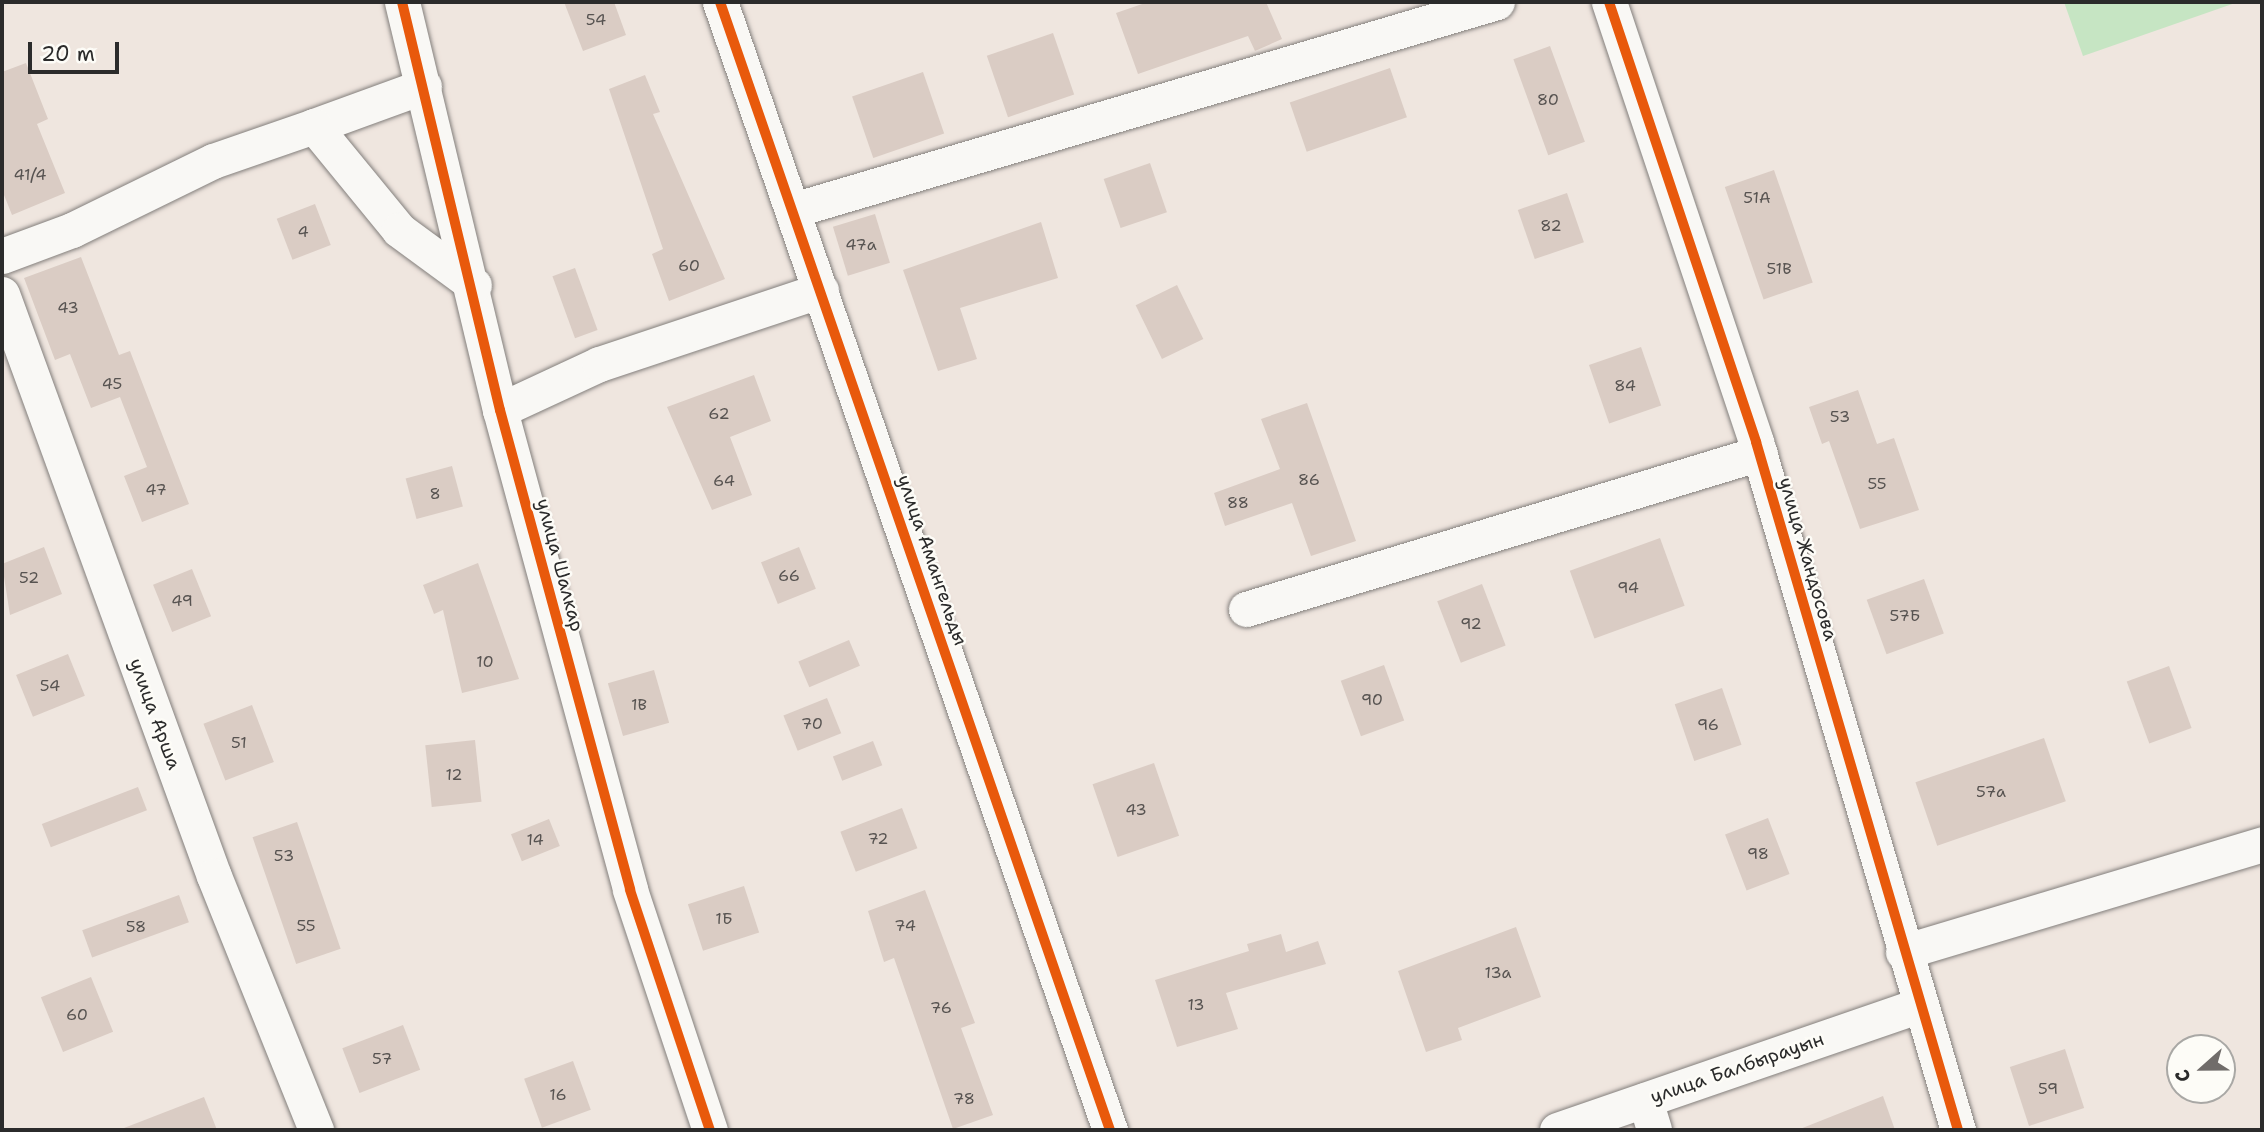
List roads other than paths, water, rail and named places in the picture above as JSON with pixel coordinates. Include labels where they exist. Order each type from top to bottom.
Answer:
[{"type":"street","name":"улица Шалкар","points":[[402,2],[474,285],[500,410],[630,890],[710,1130]]},
{"type":"street","name":"улица Амангельды","points":[[720,2],[1110,1130]]},
{"type":"street","points":[[793,210],[1497,2]]},
{"type":"street","name":"улица Жандосова","points":[[1609,2],[1759,453],[1918,1006],[1958,1130]]},
{"type":"street","points":[[2,256],[72,230],[213,161],[424,86]]},
{"type":"street","points":[[314,126],[399,230],[474,285]]},
{"type":"street","points":[[500,410],[599,364],[821,290]]},
{"type":"street","name":"улица Арша","points":[[2,294],[214,876],[316,1130]]},
{"type":"street","points":[[1246,609],[1759,453]]},
{"type":"street","points":[[1903,952],[2262,844]]},
{"type":"street","name":"улица Балбырауын","points":[[1557,1130],[1650,1115],[1918,1006]]}]
